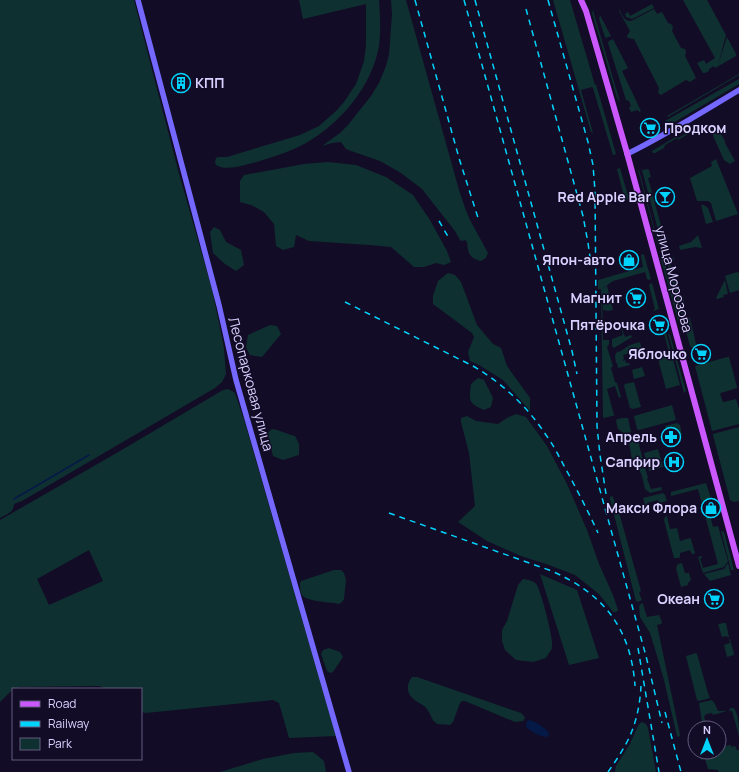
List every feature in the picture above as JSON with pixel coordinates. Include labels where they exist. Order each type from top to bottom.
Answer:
[{"type":"main road","name":"улица Морозова","points":[[581,0],[586,11],[627,154],[739,566]]},
{"type":"street","name":"Лесопарковая улица","points":[[138,0],[219,305],[236,380],[349,772]]},
{"type":"street","points":[[627,154],[656,139],[739,90]]},
{"type":"green space","points":[[0,0],[134,0],[178,170],[212,289],[224,348],[226,374],[222,382],[215,388],[22,501],[14,504],[13,509],[8,514],[0,518]]},
{"type":"green space","points":[[299,0],[379,0],[379,46],[370,75],[353,102],[343,114],[319,135],[306,143],[260,161],[232,168],[216,165],[216,158],[218,157],[227,157],[300,135],[319,126],[344,102],[356,84],[364,61],[366,46],[366,4],[303,19]]},
{"type":"green space","points":[[391,0],[406,0],[459,190],[470,220],[488,253],[486,258],[481,261],[472,257],[469,252],[467,242],[465,240],[460,240],[455,231],[422,189],[401,173],[380,161],[346,149],[341,142],[322,146],[348,125],[371,96],[379,83],[389,55],[392,14]]},
{"type":"green space","points":[[553,0],[570,0],[616,154],[613,155],[592,87],[581,90],[593,133],[591,132]]},
{"type":"green space","points":[[683,0],[707,0],[726,35],[718,65],[727,37],[736,56],[703,73],[697,63],[704,60],[706,64],[715,58]]},
{"type":"green space","points":[[652,4],[654,8],[632,19],[626,17],[625,14],[628,12],[630,16]]},
{"type":"green space","points":[[619,9],[625,19],[629,21],[654,9],[657,14],[662,12],[668,23],[673,27],[672,31],[681,48],[685,49],[685,56],[696,78],[690,82],[686,80],[661,95],[658,93],[659,88],[634,39],[628,38],[627,36],[630,31],[619,11]]},
{"type":"green space","points":[[593,10],[620,102],[617,98],[592,13]]},
{"type":"green space","points":[[600,15],[611,36],[606,38],[599,19]]},
{"type":"green space","points":[[613,39],[628,68],[622,71],[641,111],[639,112],[638,110],[631,112],[629,108],[631,106],[629,101],[626,100],[608,43]]},
{"type":"green space","points":[[739,74],[668,117],[667,116]]},
{"type":"green space","points":[[739,79],[739,84],[673,123],[668,123],[665,121]]},
{"type":"green space","points":[[700,123],[700,127],[678,140],[677,138],[665,145],[664,148],[653,153],[652,151],[677,136],[678,138],[685,134],[684,132]]},
{"type":"green space","points":[[715,126],[725,141],[735,161],[730,164],[724,160],[714,138],[711,129]]},
{"type":"green space","points":[[716,159],[738,214],[716,221],[711,203],[708,201],[697,201],[690,178],[712,166],[711,162]]},
{"type":"green space","points":[[328,162],[356,165],[386,177],[413,195],[430,220],[447,251],[451,262],[444,265],[436,263],[424,267],[414,267],[391,247],[309,241],[296,235],[294,247],[283,250],[276,246],[274,224],[264,212],[251,205],[240,202],[240,181],[244,175],[304,164]]},
{"type":"green space","points":[[620,168],[629,199],[625,200],[617,169]]},
{"type":"green space","points":[[639,170],[659,246],[658,245]]},
{"type":"green space","points":[[642,170],[649,170],[651,177],[648,178],[664,237],[667,236],[668,243],[664,244],[661,241]]},
{"type":"green space","points":[[701,205],[708,208],[713,222],[706,224]]},
{"type":"green space","points":[[214,227],[220,230],[226,242],[241,250],[244,265],[236,271],[225,264],[213,253],[210,232]]},
{"type":"green space","points":[[698,235],[702,248],[695,247],[680,250],[679,246],[691,242]]},
{"type":"green space","points":[[643,254],[651,279],[647,279],[645,272],[613,281],[602,289],[603,340],[609,340],[607,347],[613,366],[611,368],[621,397],[619,398],[615,386],[607,389],[614,415],[616,415],[604,418],[601,289],[598,289],[598,280],[643,267],[641,255]]},
{"type":"green space","points":[[671,257],[674,258],[674,260],[670,263],[679,295],[683,296],[684,301],[682,303],[685,317],[690,318],[696,344],[696,346],[692,348],[690,346],[666,259]]},
{"type":"green space","points":[[664,259],[680,321],[678,321],[661,260]]},
{"type":"green space","points":[[737,272],[739,273],[739,290],[730,293],[725,276]]},
{"type":"green space","points":[[448,273],[455,275],[461,282],[477,325],[493,344],[501,348],[507,366],[530,398],[530,411],[503,380],[470,361],[468,352],[474,337],[472,333],[433,304],[433,296],[438,281]]},
{"type":"green space","points":[[725,280],[728,294],[717,299],[716,298]]},
{"type":"green space","points":[[652,283],[659,309],[654,311],[653,310],[655,309],[649,285]]},
{"type":"green space","points":[[607,286],[613,310],[608,311],[603,310],[602,289]]},
{"type":"green space","points":[[622,322],[624,328],[622,329],[625,337],[631,335],[632,337],[614,348],[612,346],[612,339],[623,335],[620,324]]},
{"type":"green space","points":[[270,325],[277,326],[281,334],[262,357],[250,355],[246,347],[248,335]]},
{"type":"green space","points":[[666,333],[680,385],[666,389],[657,355],[669,352],[664,334]]},
{"type":"green space","points":[[668,333],[670,335],[686,391],[684,393]]},
{"type":"green space","points":[[640,342],[642,349],[623,355],[624,359],[622,361],[625,360],[626,363],[629,363],[630,365],[618,368],[615,356],[616,353],[630,345]]},
{"type":"green space","points":[[729,357],[737,388],[720,394],[723,402],[736,399],[739,409],[739,424],[712,431],[695,366]]},
{"type":"green space","points":[[642,367],[645,376],[634,379],[632,370]]},
{"type":"green space","points":[[478,378],[484,380],[493,398],[491,407],[484,410],[472,403],[470,398],[471,384]]},
{"type":"green space","points":[[634,382],[641,407],[633,409],[630,408],[624,386],[625,384]]},
{"type":"green space","points":[[228,389],[234,392],[245,423],[336,736],[289,738],[279,703],[273,700],[146,713],[142,712],[142,688],[104,688],[99,686],[12,688],[12,690],[0,702],[0,520],[223,390]],"holes":[[[89,550],[103,581],[49,605],[37,579]]]},
{"type":"green space","points":[[672,405],[676,420],[639,430],[637,429],[634,416]]},
{"type":"green space","points":[[516,414],[526,417],[547,446],[567,484],[613,595],[618,610],[616,612],[613,612],[599,594],[575,575],[521,556],[487,541],[458,522],[475,506],[469,453],[461,418],[467,416],[476,421],[498,424]]},
{"type":"green space","points":[[628,418],[631,432],[625,434],[618,429],[616,421],[617,419]]},
{"type":"green space","points":[[677,423],[680,425],[682,435],[673,437],[671,432],[667,434],[665,426]]},
{"type":"green space","points":[[739,427],[739,501],[734,502],[730,500],[713,434]]},
{"type":"green space","points":[[272,429],[295,436],[299,444],[299,455],[283,460],[273,456],[267,433]]},
{"type":"green space","points":[[639,434],[639,445],[648,478],[647,479],[651,489],[661,487],[662,490],[650,493],[645,489],[642,476],[635,460],[632,460],[628,436]]},
{"type":"green space","points":[[658,449],[663,467],[649,471],[644,453]]},
{"type":"green space","points":[[706,483],[713,505],[708,507],[713,527],[718,526],[728,561],[724,567],[703,573],[698,557],[702,556],[702,558],[700,558],[703,568],[718,564],[698,489],[671,496],[671,492]]},
{"type":"green space","points":[[663,493],[667,501],[659,503],[658,500],[647,503],[648,508],[646,508],[643,498]]},
{"type":"green space","points":[[612,496],[620,516],[641,591],[639,593],[642,600],[638,602],[636,601],[610,499]]},
{"type":"green space","points":[[667,516],[670,529],[677,528],[680,541],[691,539],[694,554],[692,554],[690,550],[680,553],[679,558],[674,558],[664,520]]},
{"type":"green space","points":[[721,531],[724,532],[734,570],[731,570]]},
{"type":"green space","points":[[682,563],[685,573],[689,573],[691,580],[688,585],[681,587],[676,568],[678,564]]},
{"type":"green space","points":[[728,563],[731,575],[710,581],[704,574],[724,569]]},
{"type":"green space","points":[[334,570],[341,570],[344,573],[346,580],[344,599],[342,602],[339,604],[315,601],[302,595],[300,589],[301,581]]},
{"type":"green space","points":[[540,574],[577,590],[599,658],[569,665]]},
{"type":"green space","points":[[523,579],[532,581],[537,585],[547,616],[552,643],[552,647],[546,658],[533,662],[516,660],[505,650],[502,641],[502,630],[507,621],[518,585]]},
{"type":"green space","points":[[642,603],[647,617],[659,615],[662,622],[661,624],[657,625],[680,735],[679,737],[677,736],[664,680],[650,633],[640,617],[639,606]]},
{"type":"green space","points":[[726,623],[728,638],[727,636],[722,637],[718,624]]},
{"type":"green space","points":[[729,639],[734,655],[727,657],[724,645],[730,643]]},
{"type":"green space","points":[[329,648],[340,652],[343,657],[333,672],[330,673],[327,671],[321,654],[323,650]]},
{"type":"green space","points":[[696,653],[710,698],[699,701],[697,700],[686,656]]},
{"type":"green space","points":[[412,677],[417,677],[521,713],[525,718],[523,721],[515,722],[462,701],[453,722],[450,725],[437,724],[426,708],[413,699],[409,693],[408,684]]},
{"type":"green space","points":[[712,700],[718,711],[727,711],[713,715],[712,713],[706,714],[704,717],[705,720],[702,720],[699,703]]},
{"type":"green space","points":[[730,708],[734,708],[737,714],[739,736],[732,711],[729,711]]},
{"type":"green space","points":[[642,722],[646,724],[648,728],[656,772],[615,772],[616,766],[630,744],[639,724]]},
{"type":"green space","points":[[727,746],[735,746],[737,750],[739,750],[739,772],[719,772],[718,770],[708,769],[705,760],[727,760]]},
{"type":"green space","points":[[313,752],[324,761],[326,772],[220,772],[263,759],[294,753]]},
{"type":"water","points":[[530,720],[546,730],[549,734],[548,737],[536,734],[526,727],[527,721]]},
{"type":"waterway","points":[[14,499],[89,455]]},
{"type":"railway","points":[[415,0],[459,158],[479,221]]},
{"type":"railway","points":[[464,0],[646,656],[662,723]]},
{"type":"railway","points":[[475,0],[572,351],[577,374]]},
{"type":"railway","points":[[548,0],[588,142],[593,165],[595,191],[597,426],[606,494]]},
{"type":"railway","points":[[526,9],[583,216],[591,264]]},
{"type":"railway","points":[[439,221],[450,240]]},
{"type":"railway","points":[[345,302],[473,366],[494,380],[513,396],[531,414],[552,444],[598,533]]},
{"type":"railway","points":[[389,513],[549,570],[584,589],[610,614],[620,629],[627,646],[635,686]]},
{"type":"railway","points":[[638,648],[659,772]]},
{"type":"railway","points":[[608,772],[623,749],[633,727],[639,707],[641,686]]},
{"type":"railway","points":[[665,712],[681,772]]},
{"type":"place","name":"КПП","points":[[181,83]]},
{"type":"place","name":"Продком","points":[[650,128]]},
{"type":"place","name":"Red Apple Bar","points":[[665,197]]},
{"type":"place","name":"Япон-авто","points":[[629,260]]},
{"type":"place","name":"Магнит","points":[[636,298]]},
{"type":"place","name":"Пятёрочка","points":[[659,325]]},
{"type":"place","name":"Яблочко","points":[[701,354]]},
{"type":"place","name":"Апрель","points":[[671,437]]},
{"type":"place","name":"Сапфир","points":[[674,462]]},
{"type":"place","name":"Макси Флора","points":[[711,508]]},
{"type":"place","name":"Океан","points":[[714,599]]}]
